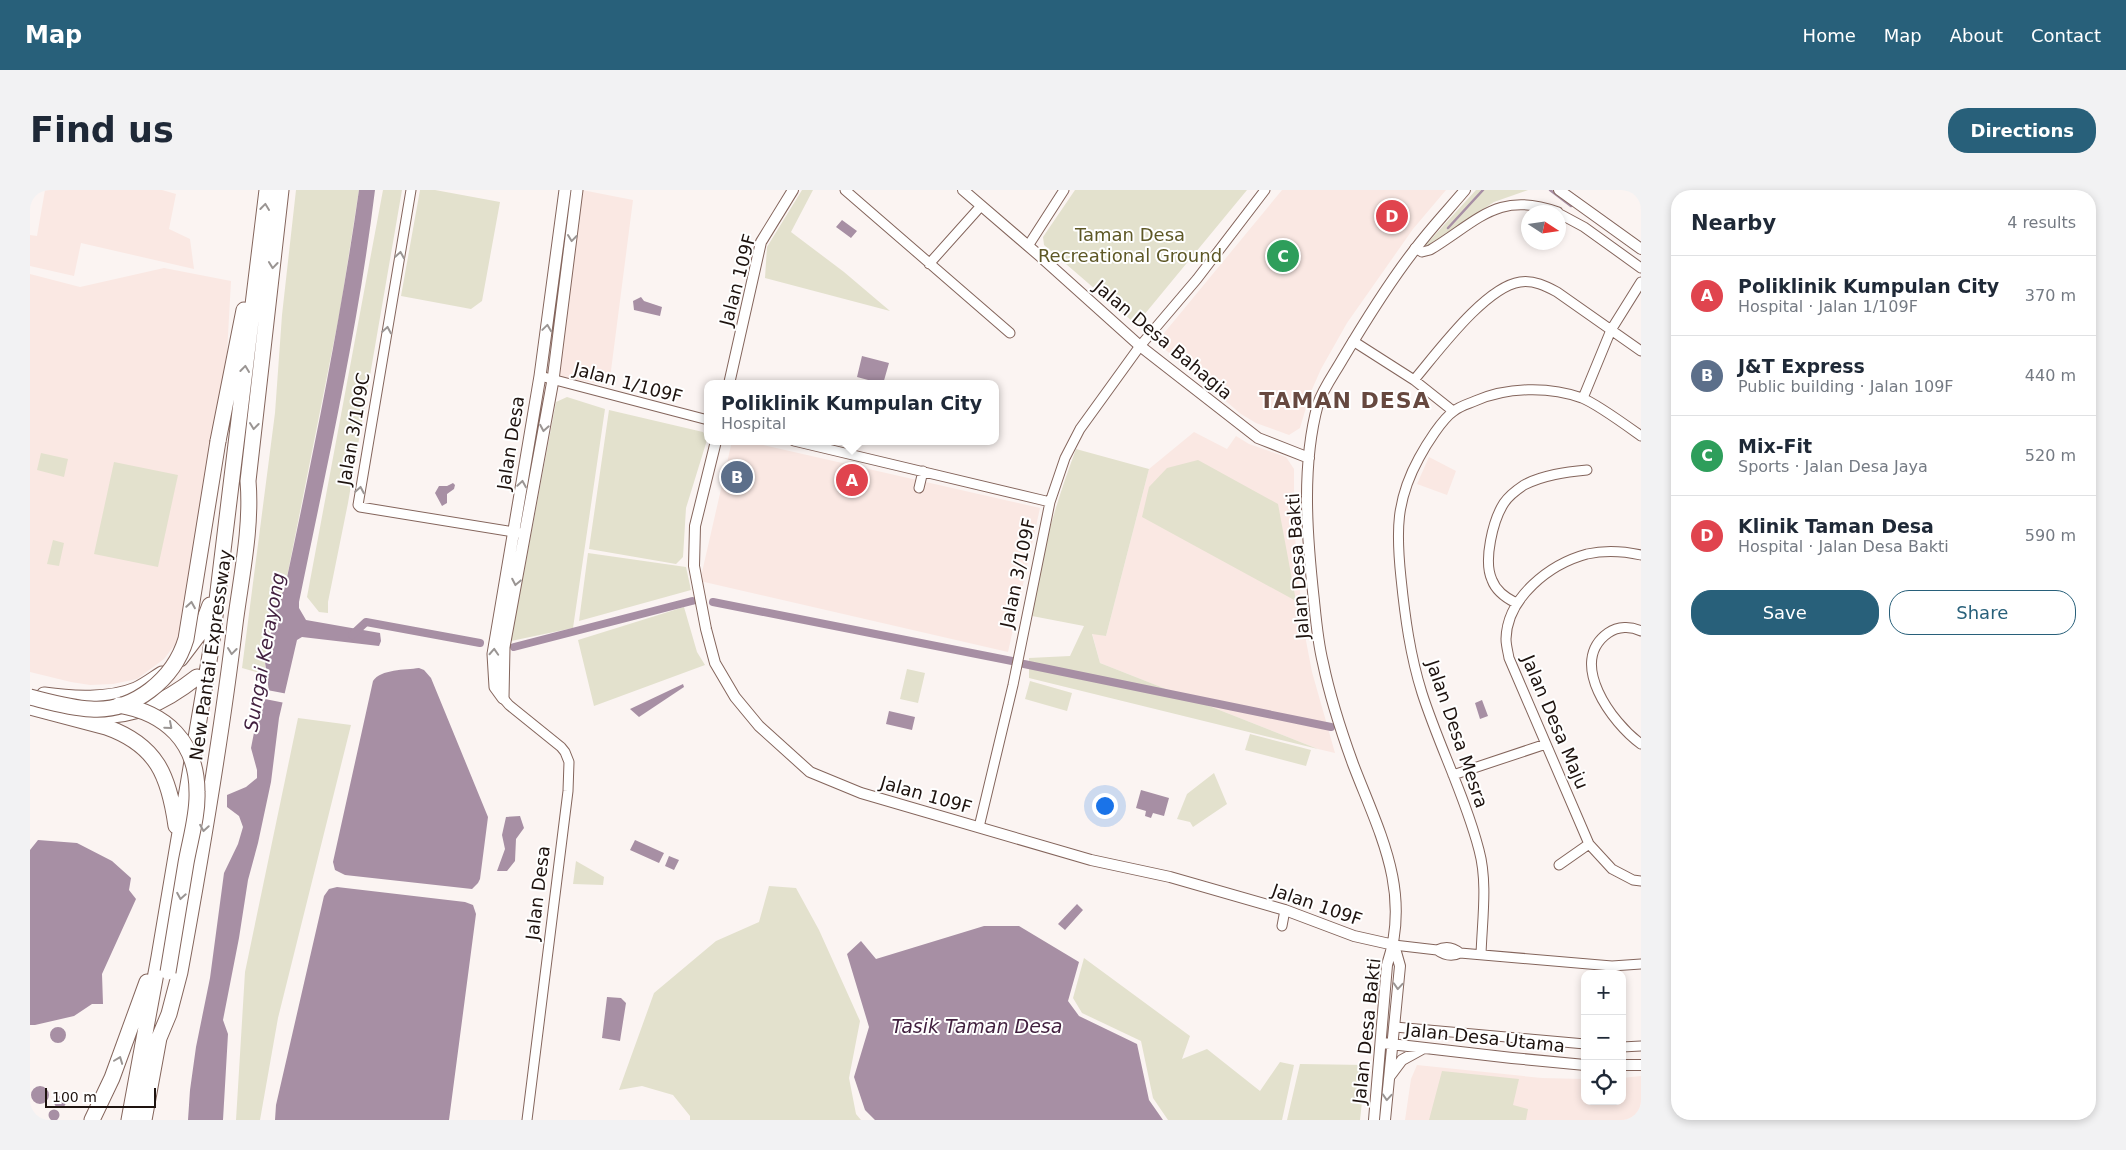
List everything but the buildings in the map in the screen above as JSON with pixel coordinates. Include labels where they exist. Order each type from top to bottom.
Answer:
[{"type":"highway","name":"New Pantai Expressway","points":[[159,956],[211,649],[226,539],[267,190]]},
{"type":"highway","name":"New Pantai Expressway","points":[[144,1120],[159,1038],[169,1014],[180,972],[224,704],[245,546],[250,498],[248,480],[281,190]]},
{"type":"highway","points":[[30,697],[70,706],[108,709],[129,702],[154,687],[176,662],[186,639],[218,441],[240,326],[244,310],[254,290]]},
{"type":"highway","points":[[221,637],[228,602],[242,496],[248,480]]},
{"type":"highway","points":[[73,699],[117,695],[136,690],[165,672],[178,661],[198,634],[206,619],[226,539]]},
{"type":"highway","points":[[30,707],[55,712],[106,716],[132,712],[158,704],[197,677]]},
{"type":"highway","points":[[30,692],[136,708],[153,715],[168,724],[180,737],[192,761],[198,791],[197,803],[160,1017],[159,1038]]},
{"type":"highway","points":[[55,712],[66,718],[118,732],[148,752],[161,770],[170,790],[178,840]]},
{"type":"highway","points":[[92,1120],[112,1078],[146,985],[159,956]]},
{"type":"highway","points":[[129,1120],[159,956]]},
{"type":"main road","name":"Jalan Desa","points":[[520,533],[564,190]]},
{"type":"main road","name":"Jalan Desa","points":[[503,698],[495,687],[493,654],[553,380],[577,190]]},
{"type":"street","name":"Jalan 3/109C","points":[[411,190],[358,503],[360,508],[520,533]]},
{"type":"street","name":"Jalan 109F","points":[[730,380],[761,242],[793,190]]},
{"type":"street","points":[[845,190],[1010,333]]},
{"type":"street","name":"Jalan Desa Bahagia","points":[[963,190],[980,207],[1028,246],[1140,346],[1258,438],[1309,458]]},
{"type":"street","points":[[1028,246],[1064,190]]},
{"type":"street","name":"Jalan 3/109F","points":[[979,827],[1012,685],[1031,586],[1050,502],[1065,458],[1080,429],[1140,346],[1197,279],[1265,190]]},
{"type":"street","name":"Jalan Desa Bakti","points":[[1374,1120],[1382,1043],[1387,965],[1394,945],[1397,906],[1390,863],[1346,743],[1323,664],[1311,577],[1307,514],[1309,458],[1318,403],[1353,341],[1415,248],[1465,190]]},
{"type":"street","points":[[1559,190],[1641,249]]},
{"type":"street","points":[[1415,248],[1422,252],[1430,250],[1490,210],[1506,204],[1522,203],[1529,205]]},
{"type":"street","points":[[929,264],[980,207]]},
{"type":"street","points":[[1566,217],[1584,227],[1641,268]]},
{"type":"street","points":[[1414,380],[1483,303],[1500,290],[1522,282],[1543,285],[1557,292],[1641,351]]},
{"type":"street","points":[[1583,398],[1611,330],[1641,282]]},
{"type":"street","points":[[1353,341],[1414,380],[1453,411]]},
{"type":"street","name":"Jalan 1/109F","points":[[540,376],[704,419]]},
{"type":"street","name":"Jalan Desa Mesra","points":[[1481,955],[1484,878],[1480,852],[1422,693],[1411,652],[1405,616],[1398,527],[1401,503],[1409,477],[1428,441],[1453,411],[1480,399],[1511,391],[1547,390],[1583,398],[1641,436]]},
{"type":"street","name":"Jalan 109F","points":[[715,445],[694,526],[694,566],[706,629],[715,663],[735,697],[759,726],[810,772],[861,793],[1091,860],[1170,877],[1285,910],[1354,936],[1394,945]]},
{"type":"street","points":[[811,445],[1050,502]]},
{"type":"street","points":[[1516,603],[1505,597],[1497,589],[1491,580],[1489,568],[1489,553],[1494,527],[1504,502],[1524,486],[1558,473],[1587,470]]},
{"type":"street","points":[[919,488],[923,472]]},
{"type":"street","name":"Jalan Desa Maju","points":[[1641,555],[1607,551],[1570,560],[1529,588],[1516,603],[1506,638],[1509,658],[1589,844],[1612,869],[1633,880],[1641,881]]},
{"type":"street","points":[[1641,631],[1623,627],[1610,631],[1599,641],[1593,652],[1591,665],[1594,679],[1609,711],[1621,726],[1641,744]]},
{"type":"street","name":"Jalan Desa","points":[[503,698],[509,706],[561,747],[566,752],[569,762],[568,791],[557,889],[527,1120]]},
{"type":"street","points":[[1453,775],[1546,744]]},
{"type":"street","points":[[1559,865],[1589,844]]},
{"type":"street","points":[[1282,926],[1285,910]]},
{"type":"street","points":[[1394,945],[1437,950],[1454,956],[1460,953],[1612,966],[1641,964]]},
{"type":"street","name":"Jalan Desa Bakti","points":[[1385,1120],[1400,966],[1394,945]]},
{"type":"street","points":[[1395,1027],[1581,1044]]},
{"type":"street","name":"Jalan Desa Utama","points":[[1382,1043],[1581,1065]]},
{"type":"street","points":[[1626,1047],[1641,1046]]},
{"type":"street","points":[[1388,1080],[1402,1060],[1423,1048]]},
{"type":"street","points":[[1626,1065],[1641,1065]]},
{"type":"shaded area","points":[[45,190],[162,190],[176,194],[169,229],[190,239],[194,269],[81,243],[74,276],[30,266],[30,235],[37,236]]},
{"type":"shaded area","points":[[582,190],[633,200],[609,386],[559,376]]},
{"type":"shaded area","points":[[1282,190],[1446,190],[1413,229],[1347,323],[1321,369],[1310,394],[1300,428],[1289,435],[1256,423],[1241,414],[1161,346],[1160,338]]},
{"type":"shaded area","points":[[164,268],[231,281],[227,353],[202,499],[184,622],[176,643],[164,659],[137,679],[113,684],[90,685],[30,672],[30,274],[80,287]]},
{"type":"shaded area","points":[[1194,432],[1227,449],[1236,436],[1249,444],[1286,457],[1294,469],[1294,526],[1303,625],[1312,672],[1335,753],[1318,749],[1100,663],[1092,633],[1106,636],[1149,469]]},
{"type":"shaded area","points":[[731,445],[764,445],[1040,508],[1008,652],[700,581]]},
{"type":"shaded area","points":[[1429,457],[1456,471],[1447,495],[1417,484]]},
{"type":"shaded area","points":[[1417,1065],[1542,1078],[1581,1079],[1581,1105],[1626,1105],[1626,1078],[1641,1076],[1641,1120],[1405,1120],[1411,1079]]},
{"type":"green space","points":[[296,190],[359,190],[340,311],[285,587],[267,641],[266,675],[242,668],[275,413],[282,315]]},
{"type":"green space","points":[[383,190],[402,190],[348,503],[328,602],[328,613],[319,612],[307,597]]},
{"type":"green space","points":[[420,190],[435,190],[500,202],[482,301],[471,309],[401,296]]},
{"type":"green space","points":[[802,190],[813,190],[791,232],[844,272],[890,311],[765,278],[767,247]]},
{"type":"green space","name":"Taman Desa Recreational Ground","points":[[1075,190],[1247,190],[1139,321],[1132,321],[1044,245],[1043,237]]},
{"type":"green space","points":[[1476,190],[1528,190],[1494,202],[1422,249]]},
{"type":"green space","points":[[567,397],[605,409],[573,628],[511,641],[556,402]]},
{"type":"green space","points":[[609,410],[703,432],[705,445],[686,508],[683,557],[676,564],[589,549]]},
{"type":"green space","points":[[1076,449],[1149,469],[1106,636],[1092,634],[1100,663],[1318,749],[1029,678],[1029,658],[1070,656],[1084,626],[1032,616],[1039,573],[1049,531]]},
{"type":"green space","points":[[41,453],[68,459],[64,477],[37,470]]},
{"type":"green space","points":[[1198,460],[1278,504],[1296,601],[1142,517],[1149,487],[1167,468]]},
{"type":"green space","points":[[114,462],[178,475],[158,567],[94,554]]},
{"type":"green space","points":[[53,540],[64,543],[59,566],[47,564]]},
{"type":"green space","points":[[588,553],[686,567],[691,590],[579,621]]},
{"type":"green space","points":[[684,607],[697,652],[705,665],[594,706],[578,640]]},
{"type":"green space","points":[[907,669],[925,673],[918,703],[900,699]]},
{"type":"green space","points":[[1030,681],[1072,693],[1067,711],[1025,699]]},
{"type":"green space","points":[[298,718],[351,725],[278,1018],[260,1120],[236,1120],[245,972]]},
{"type":"green space","points":[[1250,734],[1311,750],[1306,766],[1245,750]]},
{"type":"green space","points":[[1214,773],[1227,804],[1193,827],[1190,822],[1177,819],[1187,794]]},
{"type":"green space","points":[[576,861],[604,877],[603,885],[573,884]]},
{"type":"green space","points":[[769,886],[796,888],[819,930],[860,1021],[849,1078],[856,1114],[861,1120],[690,1120],[690,1116],[673,1095],[642,1086],[619,1090],[654,993],[716,941],[759,922]]},
{"type":"green space","points":[[1084,958],[1190,1036],[1182,1059],[1207,1049],[1260,1091],[1280,1062],[1294,1065],[1282,1120],[1168,1120],[1153,1098],[1141,1041],[1082,1013],[1073,998]]},
{"type":"green space","points":[[1300,1064],[1366,1065],[1360,1120],[1287,1120]]},
{"type":"green space","points":[[1442,1071],[1519,1079],[1513,1105],[1528,1109],[1526,1120],[1429,1120]]},
{"type":"water","points":[[359,190],[375,190],[368,242],[351,345],[299,608],[306,620],[380,633],[381,641],[379,646],[302,637],[297,640],[279,718],[271,782],[248,880],[223,1020],[228,1034],[223,1120],[188,1120],[196,1047],[210,978],[224,873],[238,844],[243,827],[239,816],[227,807],[227,795],[246,787],[257,778],[257,770],[251,748],[257,717],[269,692],[265,662],[276,607],[285,587],[316,438],[335,339]]},
{"type":"water","points":[[842,220],[857,231],[851,238],[836,227]]},
{"type":"water","points":[[641,297],[644,301],[662,307],[660,316],[634,310],[633,301]]},
{"type":"water","points":[[862,356],[889,363],[884,380],[868,380],[857,377]]},
{"type":"water","points":[[453,483],[455,485],[454,489],[447,494],[447,503],[442,506],[435,493],[439,486],[447,486]]},
{"type":"water","points":[[419,668],[424,670],[431,678],[488,817],[480,879],[472,889],[345,875],[335,870],[333,862],[373,681],[387,672]]},
{"type":"water","points":[[683,684],[684,687],[639,717],[630,709]]},
{"type":"water","points":[[1482,700],[1488,716],[1480,719],[1475,703]]},
{"type":"water","points":[[889,711],[915,717],[912,730],[886,724]]},
{"type":"water","points":[[1141,790],[1169,798],[1164,816],[1153,813],[1151,818],[1145,816],[1146,811],[1136,808]]},
{"type":"water","points":[[520,816],[524,828],[516,839],[515,861],[507,871],[497,871],[505,849],[502,835],[506,817]]},
{"type":"water","points":[[38,840],[77,843],[112,861],[131,878],[129,890],[136,899],[102,974],[103,1004],[92,1004],[74,1016],[30,1025],[30,850]]},
{"type":"water","points":[[635,840],[664,853],[659,863],[630,850]]},
{"type":"water","points":[[669,856],[679,860],[674,870],[665,866]]},
{"type":"water","points":[[337,887],[465,902],[473,905],[476,914],[449,1120],[275,1120],[276,1105],[324,896],[329,889]]},
{"type":"water","points":[[1077,904],[1083,910],[1065,930],[1058,924]]},
{"type":"water","name":"Tasik Taman Desa","points":[[984,926],[1019,926],[1079,962],[1068,1001],[1079,1016],[1137,1044],[1149,1100],[1163,1120],[875,1120],[865,1110],[854,1077],[869,1027],[847,954],[861,941],[876,959]]},
{"type":"water","points":[[607,997],[621,998],[626,1003],[620,1041],[602,1038]]},
{"type":"water","points":[[58,1027],[64,1029],[66,1035],[64,1041],[58,1043],[52,1041],[50,1035],[52,1029]]},
{"type":"water","points":[[40,1086],[46,1089],[49,1095],[46,1101],[40,1104],[34,1101],[31,1095],[34,1089]]},
{"type":"water","points":[[60,1096],[66,1102],[60,1108],[54,1102]]},
{"type":"water","points":[[52,1110],[56,1110],[59,1115],[58,1119],[52,1120],[49,1117],[49,1113]]},
{"type":"pier","points":[[267,690],[288,694],[285,703],[265,699]]},
{"type":"waterway","points":[[1448,228],[1483,190]]},
{"type":"waterway","points":[[1550,190],[1571,206]]},
{"type":"waterway","points":[[514,647],[692,601]]},
{"type":"waterway","points":[[713,602],[1012,661]]},
{"type":"waterway","points":[[352,635],[366,622],[480,643]]},
{"type":"waterway","points":[[1024,664],[1331,727]]},
{"type":"place","name":"Klinik Taman Desa","points":[[1392,216]]},
{"type":"place","name":"Mix-Fit","points":[[1283,256]]},
{"type":"place","name":"J&T Express","points":[[737,477]]},
{"type":"place","name":"Poliklinik Kumpulan City","points":[[852,480]]},
{"type":"district","name":"TAMAN DESA","points":[[1345,400]]},
{"type":"water label","name":"Sungai Kerayong","points":[[264,652]]}]
